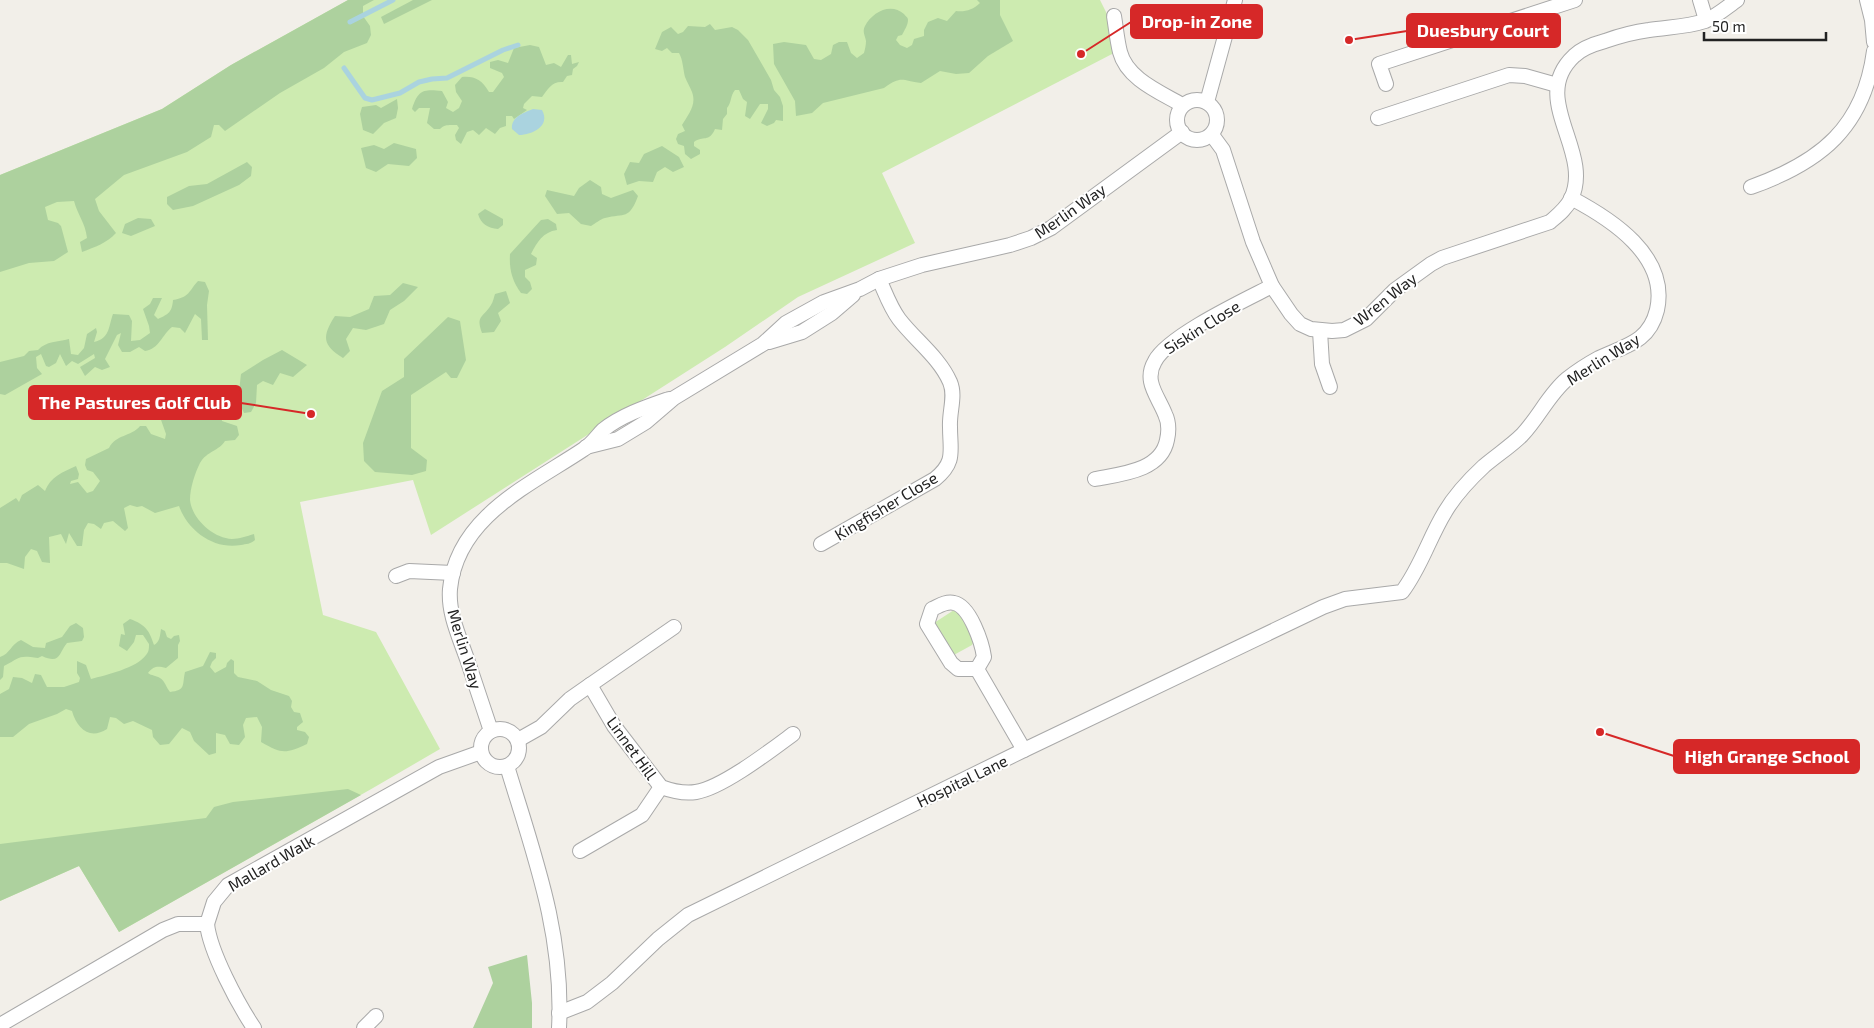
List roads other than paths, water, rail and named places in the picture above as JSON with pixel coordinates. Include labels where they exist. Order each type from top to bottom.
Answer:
[{"type":"street","points":[[1207,102],[1235,0]]},
{"type":"street","points":[[1386,84],[1379,64],[1575,0]]},
{"type":"street","points":[[1700,0],[1706,20]]},
{"type":"street","points":[[1571,198],[1576,173],[1575,162],[1558,104],[1557,85],[1562,70],[1574,55],[1582,50],[1620,36],[1693,24],[1706,20],[1737,0]]},
{"type":"street","points":[[1866,0],[1872,20],[1874,42]]},
{"type":"street","points":[[1114,16],[1120,53],[1126,66],[1136,77],[1182,105]]},
{"type":"street","points":[[1751,187],[1772,180],[1801,166],[1842,132],[1862,97],[1870,75],[1874,51]]},
{"type":"street","points":[[1378,118],[1509,75],[1525,76],[1557,85]]},
{"type":"street","points":[[1191,100],[1207,102],[1212,106],[1217,120],[1216,128],[1212,135],[1194,140],[1187,137],[1178,127],[1182,105],[1191,100]]},
{"type":"street","name":"Merlin Way","points":[[491,731],[451,614],[450,588],[453,573],[468,540],[486,516],[541,475],[586,447],[604,430],[639,409],[674,398],[763,344],[786,323],[824,302],[860,289],[878,279],[922,264],[1010,245],[1032,238],[1050,228],[1182,132]]},
{"type":"street","name":"Wren Way","points":[[1212,135],[1223,150],[1254,242],[1272,286],[1300,324],[1320,331],[1344,330],[1366,319],[1395,290],[1442,258],[1550,222],[1562,212],[1571,198]]},
{"type":"street","name":"Merlin Way","points":[[1402,592],[1412,579],[1445,512],[1472,477],[1523,434],[1548,399],[1566,380],[1590,363],[1635,343],[1652,322],[1657,310],[1657,279],[1646,257],[1638,246],[1619,229],[1597,212],[1571,198]]},
{"type":"street","name":"Kingfisher Close","points":[[821,544],[935,478],[949,465],[952,446],[950,383],[918,339],[900,320],[891,307],[878,279]]},
{"type":"street","name":"Siskin Close","points":[[1095,479],[1130,472],[1144,467],[1153,462],[1162,453],[1167,443],[1168,424],[1151,384],[1153,363],[1159,354],[1168,345],[1272,286]]},
{"type":"street","points":[[1320,331],[1322,364],[1330,387]]},
{"type":"street","points":[[396,576],[409,572],[453,573]]},
{"type":"street","name":"Hospital Lane","points":[[560,1013],[587,1002],[612,983],[658,939],[688,915],[1024,750],[1323,607],[1345,599],[1402,592]]},
{"type":"street","points":[[948,602],[956,603],[964,608],[982,642],[984,657],[977,669],[958,669],[951,663],[927,624],[932,609],[948,602]]},
{"type":"street","points":[[518,740],[541,727],[570,699],[674,627]]},
{"type":"street","points":[[977,669],[1024,750]]},
{"type":"street","name":"Linnet Hill","points":[[590,685],[614,726],[661,787],[671,791],[689,793],[713,787],[770,752],[793,734]]},
{"type":"street","points":[[504,729],[518,740],[519,752],[516,758],[507,766],[500,767],[488,763],[481,752],[482,740],[491,731],[504,729]]},
{"type":"street","name":"Mallard Walk","points":[[207,924],[214,902],[228,884],[439,767],[481,752]]},
{"type":"street","points":[[507,766],[547,899],[560,986],[559,1028]]},
{"type":"street","points":[[580,851],[642,816],[661,787]]},
{"type":"street","points":[[0,1025],[163,930],[178,924],[207,924],[208,936],[213,948],[244,1013],[254,1028]]},
{"type":"street","points":[[364,1028],[376,1016]]},
{"type":"water","points":[[533,109],[542,110],[544,121],[542,125],[534,131],[519,135],[512,129],[513,121],[518,116]]},
{"type":"waterway","points":[[350,22],[393,0]]},
{"type":"waterway","points":[[344,68],[365,98],[372,100],[400,93],[419,82],[447,78],[503,50],[518,45]]},
{"type":"place","name":"Duesbury Court","points":[[1349,40]]},
{"type":"place","name":"Drop-in Zone","points":[[1081,54]]},
{"type":"place","name":"The Pastures Golf Club","points":[[311,414]]},
{"type":"place","name":"High Grange School","points":[[1600,732]]}]
